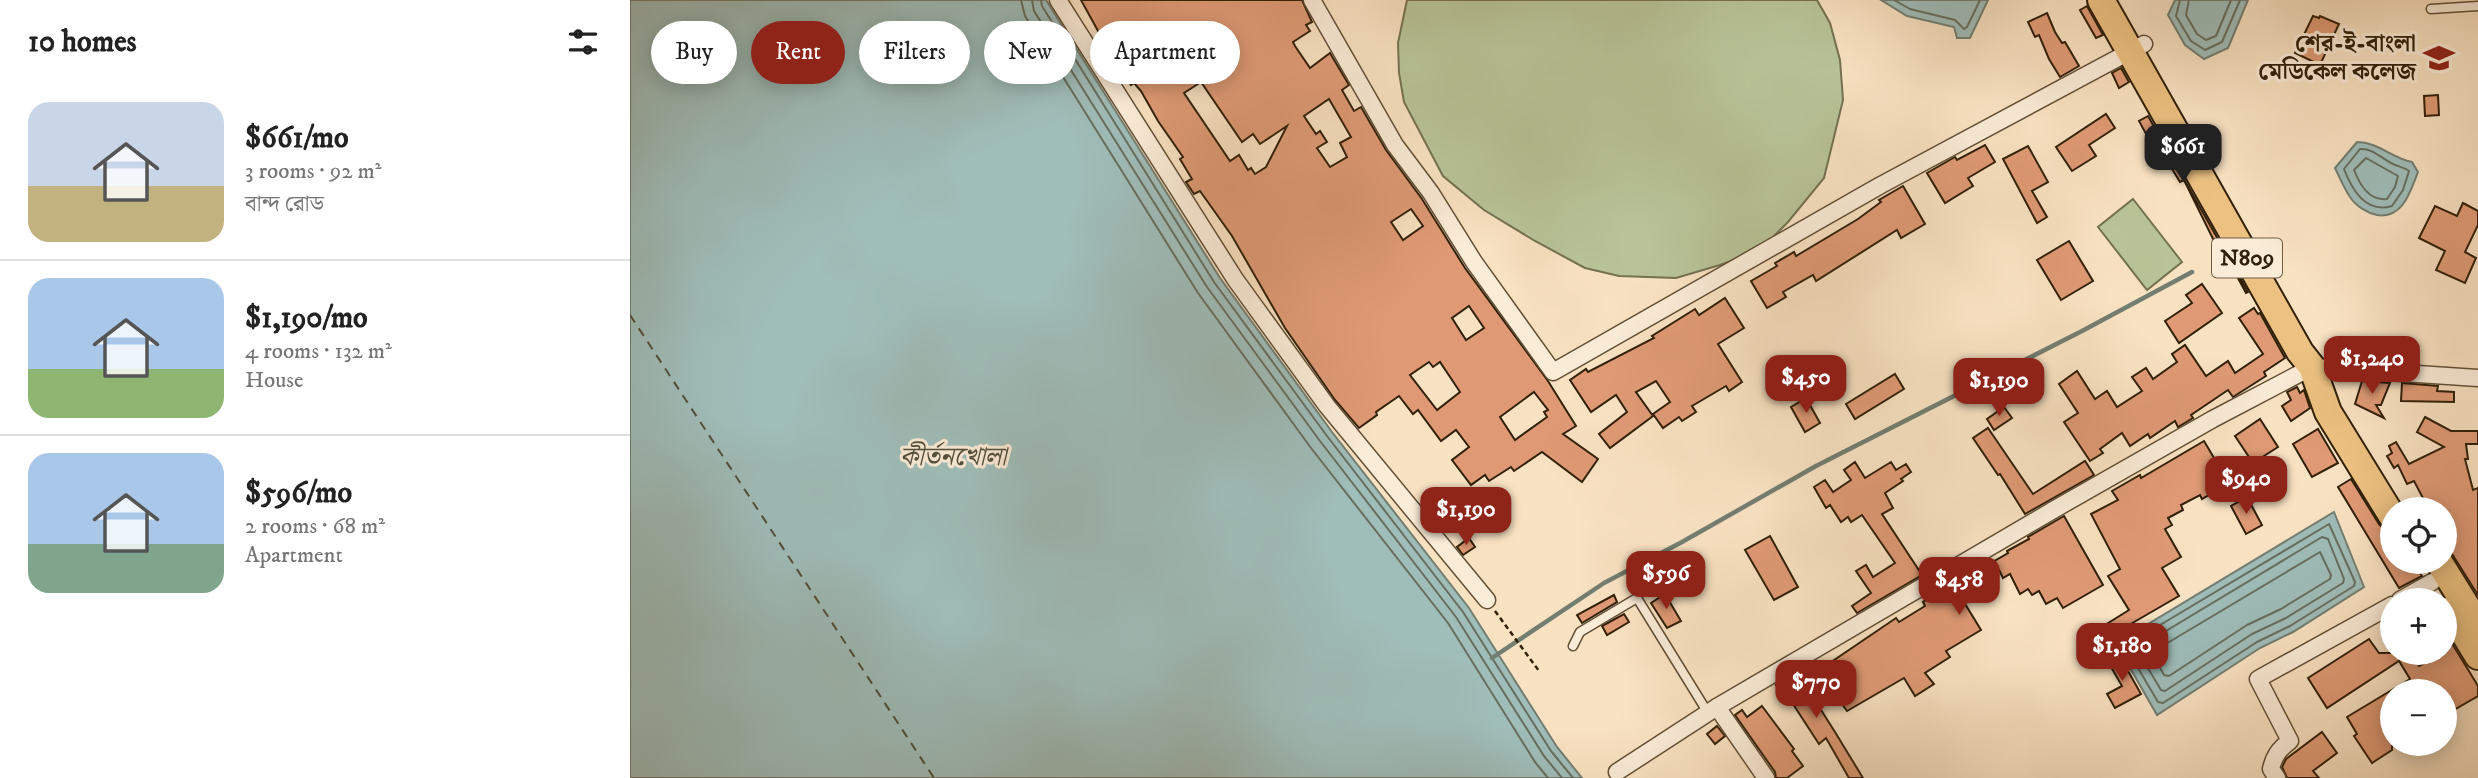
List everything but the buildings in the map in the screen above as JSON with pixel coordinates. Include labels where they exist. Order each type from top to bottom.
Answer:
[{"type":"highway","name":"N809","points":[[2101,0],[2138,48]]},
{"type":"highway","name":"N809","points":[[2118,0],[2138,48],[2307,346],[2328,411],[2380,497]]},
{"type":"highway","name":"N809","points":[[2312,367],[2343,405],[2400,497]]},
{"type":"highway","points":[[2436,582],[2478,625]]},
{"type":"highway","points":[[2436,582],[2478,656]]},
{"type":"street","points":[[1058,0],[1234,279],[1327,406],[1487,600]]},
{"type":"street","points":[[1311,0],[1395,145],[1431,193],[1474,262],[1553,372],[1881,185],[2138,48]]},
{"type":"street","points":[[1617,772],[1713,710],[2088,490],[2312,367],[2478,378]]},
{"type":"street","points":[[2277,778],[2271,769],[2274,759],[2279,748],[2290,741],[2258,679],[2380,612]]},
{"type":"street","points":[[1713,710],[1766,778]]},
{"type":"lane","points":[[2431,9],[2478,6]]},
{"type":"lane","points":[[1573,646],[1580,632],[1637,598],[1713,710]]},
{"type":"path","points":[[1487,600],[1539,671]]},
{"type":"green space","points":[[1407,0],[1817,0],[1830,23],[1840,60],[1843,100],[1824,178],[1788,222],[1759,251],[1676,278],[1619,276],[1585,268],[1484,210],[1443,176],[1404,102],[1398,43]]},
{"type":"green space","points":[[2133,199],[2182,262],[2147,290],[2098,227]]},
{"type":"water","name":"কীর্তনখোলা","points":[[630,0],[1046,0],[1059,21],[984,21],[984,84],[1076,84],[1076,48],[1090,70],[1090,84],[1099,84],[1220,278],[1332,432],[1469,608],[1557,747],[1582,778],[630,778]]},
{"type":"water","points":[[1881,0],[1988,0],[1970,38],[1957,38],[1954,27],[1907,16]]},
{"type":"water","points":[[2175,0],[2248,0],[2228,48],[2204,59],[2185,45],[2168,15]]},
{"type":"water","points":[[2357,142],[2372,145],[2412,162],[2418,172],[2404,202],[2393,213],[2377,215],[2366,211],[2352,200],[2344,187],[2335,168]]},
{"type":"water","points":[[2334,512],[2364,587],[2293,632],[2260,648],[2157,715],[2129,666],[2120,641]]},
{"type":"waterway","points":[[1492,658],[1604,583],[1816,466],[2192,272]]},
{"type":"ferry route","points":[[630,315],[934,778]]},
{"type":"place","name":"শের-ই-বাংলা মেডিকেল কলেজ","points":[[2439,58]]}]
